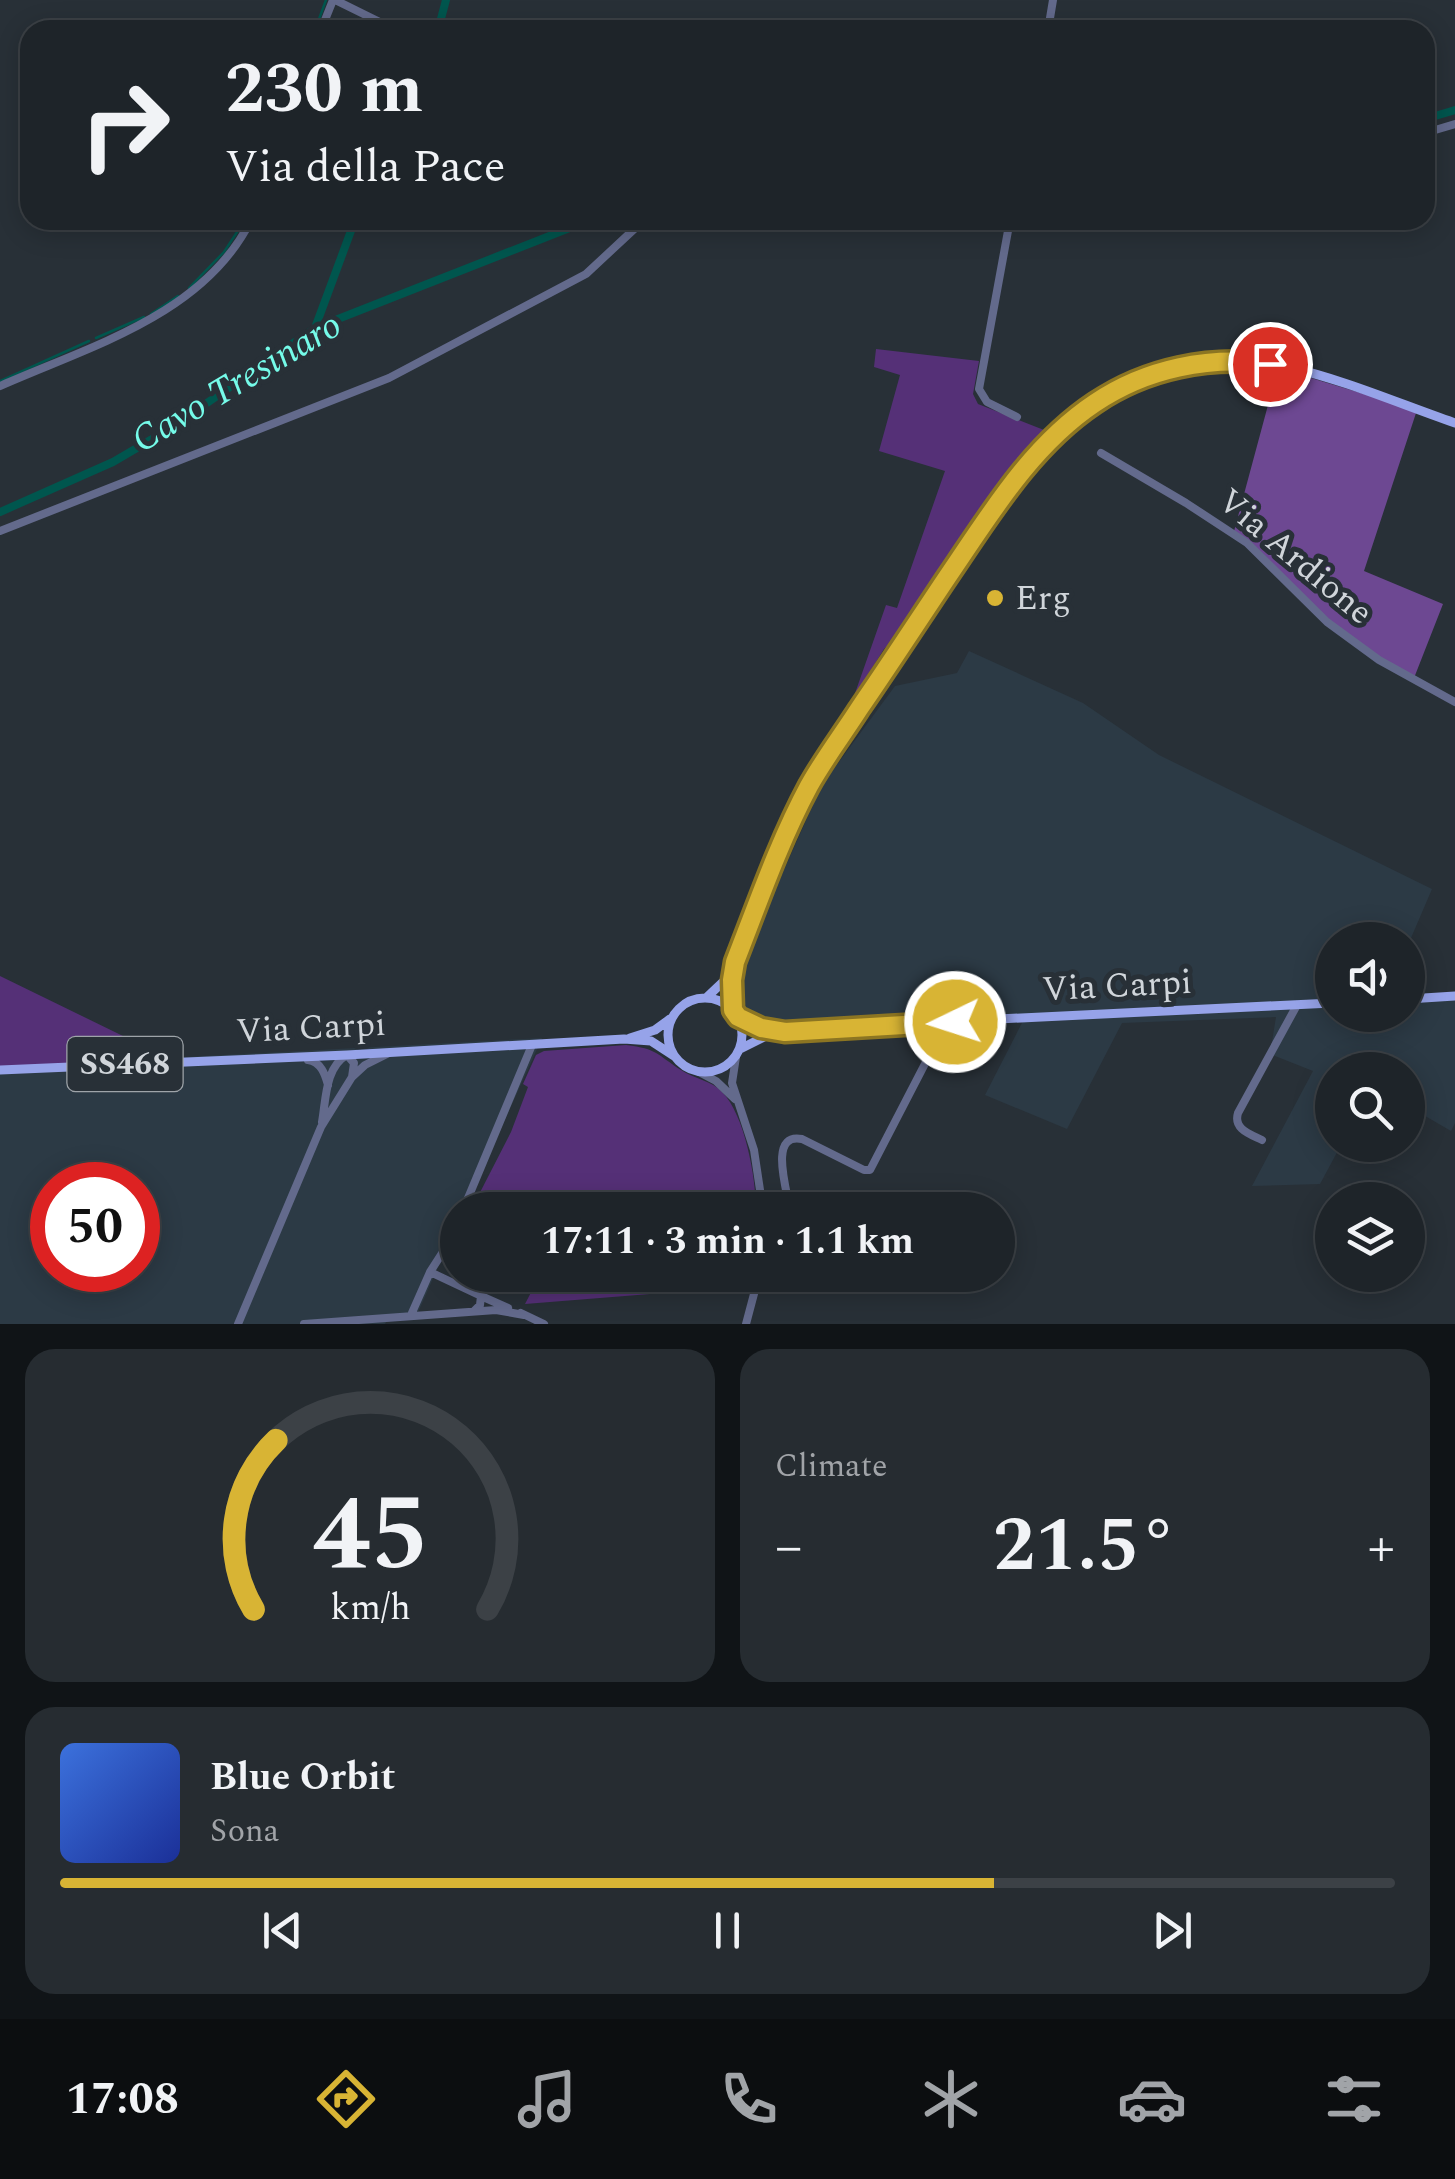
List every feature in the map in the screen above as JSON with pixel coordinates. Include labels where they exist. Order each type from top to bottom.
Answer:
[{"type":"main road","points":[[738,1053],[742,1033],[735,1014],[735,962],[788,828],[812,781],[1001,498],[1036,455],[1075,417],[1138,379],[1184,365],[1231,360],[1290,367],[1455,424]]},
{"type":"main road","name":"SS468","points":[[706,998],[724,981],[735,962]]},
{"type":"main road","points":[[1425,997],[1455,996]]},
{"type":"main road","name":"Via Carpi","points":[[624,1039],[655,1030],[686,1003],[706,998],[721,1002],[754,1026],[785,1032]]},
{"type":"main road","name":"Via Carpi","points":[[0,1070],[624,1039],[651,1042],[699,1072],[716,1071],[766,1036],[785,1032],[1315,1004]]},
{"type":"main road","points":[[672,1018],[668,1037],[674,1056]]},
{"type":"street","points":[[334,0],[375,20]]},
{"type":"street","points":[[0,386],[173,306],[220,266],[244,230]]},
{"type":"street","points":[[0,531],[389,378],[586,274],[633,230]]},
{"type":"street","points":[[1008,230],[978,390],[986,402],[1017,417]]},
{"type":"street","name":"Via Ardione","points":[[1100,454],[1186,502],[1247,543],[1328,622],[1379,660],[1455,702]]},
{"type":"street","points":[[1262,1140],[1239,1128],[1236,1120],[1297,1005]]},
{"type":"street","points":[[788,1192],[782,1147],[792,1137],[870,1170],[949,1022]]},
{"type":"street","points":[[918,1024],[928,1030],[936,1043]]},
{"type":"street","points":[[471,1192],[532,1045]]},
{"type":"street","points":[[238,1324],[321,1127],[352,1076],[393,1052]]},
{"type":"street","points":[[738,1053],[732,1083],[754,1150],[760,1192]]},
{"type":"street","points":[[321,1127],[336,1063],[347,1055],[354,1064],[352,1076]]},
{"type":"street","points":[[289,1057],[316,1063],[328,1086]]},
{"type":"street","points":[[699,1072],[716,1081],[738,1102]]},
{"type":"street","points":[[411,1315],[440,1256]]},
{"type":"street","points":[[430,1272],[440,1276]]},
{"type":"street","points":[[473,1292],[544,1324]]},
{"type":"street","points":[[746,1324],[754,1292]]},
{"type":"street","points":[[474,1312],[481,1296]]},
{"type":"street","points":[[304,1324],[474,1312],[524,1315]]},
{"type":"shaded area","points":[[876,349],[979,361],[973,394],[978,404],[1044,430],[898,635],[884,649],[853,699],[886,605],[897,608],[945,471],[879,451],[900,375],[874,367]]},
{"type":"shaded area","points":[[1278,368],[1417,410],[1364,571],[1443,604],[1414,678],[1365,651],[1233,535]]},
{"type":"shaded area","points":[[969,651],[1083,703],[1159,755],[1432,889],[1418,922],[1315,922],[1315,1032],[1425,1032],[1425,997],[1455,995],[1455,1123],[1451,1131],[1425,1116],[1425,1052],[1315,1052],[1315,1162],[1332,1162],[1321,1182],[1315,1184],[1252,1186],[1313,1071],[1270,1054],[1276,1017],[1122,1023],[1067,1129],[985,1095],[1024,1019],[779,1027],[758,1024],[743,1016],[736,995],[739,970],[822,785],[895,686],[957,673]]},
{"type":"shaded area","points":[[0,976],[123,1036],[111,1061],[0,1067]]},
{"type":"shaded area","points":[[542,1038],[472,1192],[440,1192],[440,1263],[416,1317],[388,1318],[385,1324],[0,1324],[0,1067]]},
{"type":"shaded area","points":[[626,1045],[645,1048],[713,1085],[730,1102],[743,1131],[755,1192],[480,1192],[511,1132],[528,1087],[523,1084],[536,1055],[544,1051]]},
{"type":"shaded area","points":[[531,1292],[675,1292],[525,1304]]},
{"type":"waterway","points":[[319,20],[326,0]]},
{"type":"waterway","points":[[441,20],[446,0]]},
{"type":"waterway","name":"Cavo Tresinaro","points":[[1435,116],[1455,110]]},
{"type":"waterway","points":[[189,288],[224,252],[238,230]]},
{"type":"waterway","points":[[315,328],[351,230]]},
{"type":"waterway","name":"Cavo Tresinaro","points":[[0,512],[113,462],[171,428],[315,328],[565,230]]},
{"type":"waterway","points":[[151,314],[178,296]]},
{"type":"waterway","points":[[96,338],[144,317]]},
{"type":"waterway","points":[[0,381],[89,341]]},
{"type":"place","name":"Erg","points":[[995,598]]},
{"type":"route","points":[[955,1022],[785,1032],[754,1026],[738,1017],[733,1010],[735,962],[788,828],[812,781],[1001,498],[1065,426],[1097,401],[1158,372],[1231,360],[1270,364]]}]
